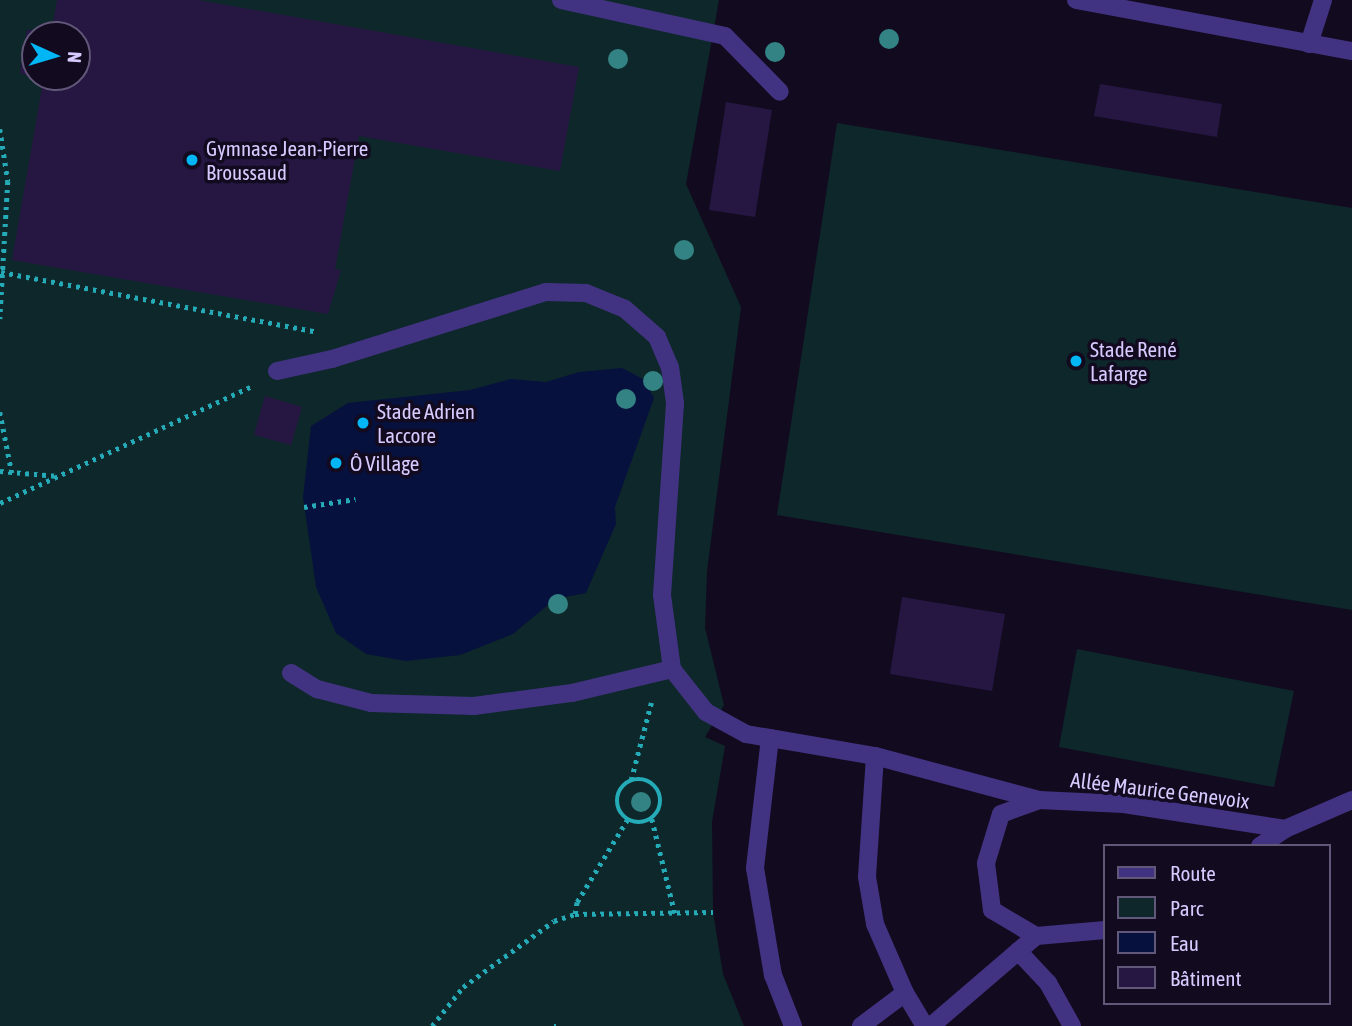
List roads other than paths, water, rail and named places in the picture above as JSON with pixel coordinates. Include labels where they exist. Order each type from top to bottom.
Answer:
[{"type":"street","points":[[561,0],[725,36],[780,92]]},
{"type":"street","points":[[1076,0],[1352,51]]},
{"type":"street","points":[[1309,44],[1323,0]]},
{"type":"street","points":[[277,371],[332,359],[545,292],[586,293],[625,309],[657,337],[670,367],[674,392],[662,595],[672,669],[684,691],[723,726],[770,738],[876,756],[1039,800]]},
{"type":"street","points":[[291,673],[317,690],[371,703],[418,706],[509,702],[672,669]]},
{"type":"street","points":[[770,738],[755,868],[773,975],[793,1026]]},
{"type":"street","points":[[876,756],[867,877],[875,924],[905,993],[925,1026]]},
{"type":"street","name":"Allée Maurice Genevoix","points":[[1036,936],[992,910],[986,863],[1001,814],[1039,800],[1124,804],[1285,829]]},
{"type":"street","points":[[1263,844],[1285,829],[1352,800]]},
{"type":"street","points":[[931,1026],[1036,936],[1104,930]]},
{"type":"street","points":[[1018,951],[1048,983],[1072,1026]]},
{"type":"street","points":[[861,1026],[905,993]]},
{"type":"water","points":[[622,368],[643,379],[654,398],[615,507],[616,524],[586,593],[555,599],[513,634],[460,655],[406,661],[366,654],[336,633],[316,587],[303,497],[311,426],[348,403],[470,390],[511,379],[546,382],[579,372]]},
{"type":"place","name":"Gymnase Jean-Pierre Broussaud","points":[[192,160]]},
{"type":"place","name":"Stade René Lafarge","points":[[1076,361]]},
{"type":"place","name":"Stade Adrien Laccore","points":[[363,423]]},
{"type":"place","name":"Ô Village","points":[[336,463]]}]
